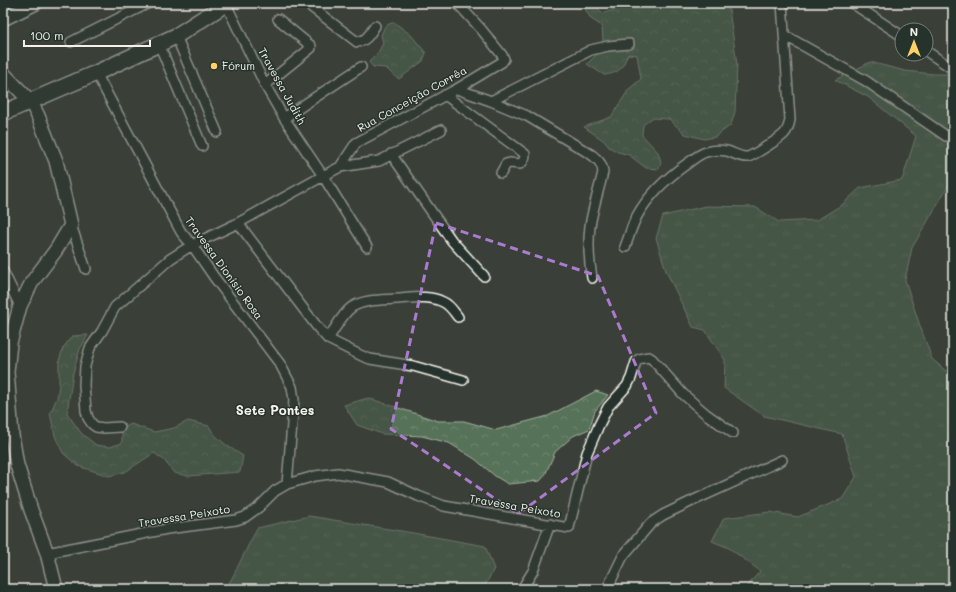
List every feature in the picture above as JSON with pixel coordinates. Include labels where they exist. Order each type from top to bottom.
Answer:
[{"type":"main road","points":[[3,113],[96,73],[176,36],[220,5]]},
{"type":"street","points":[[3,19],[36,3]]},
{"type":"street","points":[[71,42],[149,3]]},
{"type":"street","points":[[306,3],[357,42],[366,40],[375,26]]},
{"type":"street","name":"Rua Conceição Corrêa","points":[[340,168],[356,143],[457,89],[503,61],[502,55],[457,3]]},
{"type":"street","points":[[625,247],[636,217],[646,201],[659,186],[675,172],[700,154],[708,151],[727,151],[739,156],[747,157],[758,152],[784,134],[788,128],[790,120],[782,3]]},
{"type":"street","points":[[852,3],[894,31]]},
{"type":"street","name":"Travessa Judith","points":[[220,5],[284,118],[323,176],[367,247]]},
{"type":"street","points":[[265,85],[311,48],[311,46],[278,19]]},
{"type":"street","points":[[784,35],[866,81],[946,136]]},
{"type":"street","points":[[176,36],[217,132]]},
{"type":"street","points":[[159,44],[202,146]]},
{"type":"street","points":[[491,101],[591,50],[608,46],[629,44]]},
{"type":"street","points":[[934,56],[953,69]]},
{"type":"street","points":[[284,118],[361,67]]},
{"type":"street","points":[[3,73],[30,102],[38,116],[56,161],[71,225],[86,269]]},
{"type":"street","name":"Travessa Dionísio Rosa","points":[[96,73],[181,232],[280,364],[292,387],[294,400],[287,484]]},
{"type":"street","points":[[457,89],[527,116],[592,154],[600,162],[603,172],[590,227],[589,263],[592,278]]},
{"type":"street","points":[[445,95],[525,154],[525,159],[523,162],[520,164],[508,163],[501,173]]},
{"type":"street","points":[[120,427],[104,428],[92,424],[86,411],[84,385],[84,372],[90,348],[102,331],[115,307],[170,259],[192,245],[238,223],[340,168],[379,161],[441,130]]},
{"type":"street","points":[[392,154],[452,241],[484,276]]},
{"type":"street","points":[[238,223],[328,339],[370,359],[413,366],[463,380]]},
{"type":"street","points":[[56,589],[47,553],[31,510],[18,465],[12,435],[7,372],[10,343],[20,306],[32,282],[56,250],[71,225]]},
{"type":"street","points":[[3,271],[20,306]]},
{"type":"street","points":[[328,339],[343,317],[352,308],[372,301],[431,298],[447,304],[458,317]]},
{"type":"street","name":"Travessa Peixoto","points":[[47,553],[167,529],[236,520],[244,517],[254,510],[275,491],[287,484],[315,476],[338,473],[388,482],[444,506],[569,528],[586,452],[608,407],[627,386],[636,362],[639,359],[650,357],[683,394],[706,414],[733,433]]},
{"type":"street","points":[[607,589],[623,556],[651,523],[663,515],[690,502],[782,460]]},
{"type":"street","points":[[522,589],[534,571],[550,524]]},
{"type":"highlighted area","points":[[436,223],[598,276],[656,413],[518,514],[391,429]]},
{"type":"green space","points":[[587,3],[595,4],[600,11],[604,13],[613,10],[623,3],[729,3],[737,64],[735,112],[731,125],[715,137],[704,139],[685,134],[669,119],[652,118],[643,125],[642,135],[658,152],[661,162],[659,169],[646,168],[629,155],[618,152],[609,147],[603,140],[584,127],[611,117],[629,89],[641,79],[637,55],[628,54],[620,69],[610,74],[604,75],[587,64],[599,52],[600,45],[603,41],[602,26],[591,19],[584,7]]},
{"type":"green space","points":[[394,22],[411,35],[426,53],[423,61],[399,79],[386,68],[373,67],[369,62],[378,53],[383,43],[381,35],[385,26]]},
{"type":"green space","points":[[870,62],[905,71],[953,74],[953,175],[950,183],[912,248],[905,280],[932,359],[953,377],[953,589],[745,589],[760,571],[729,548],[712,541],[724,518],[770,512],[798,517],[842,499],[856,477],[842,434],[764,416],[724,388],[725,360],[705,330],[693,327],[666,271],[656,238],[663,216],[706,206],[755,207],[779,222],[817,220],[843,204],[860,188],[902,180],[916,136],[868,97],[835,80]]},
{"type":"green space","points":[[88,335],[80,349],[73,373],[67,413],[81,433],[96,445],[110,447],[122,443],[122,429],[131,424],[154,432],[174,428],[188,421],[209,426],[220,440],[243,456],[240,472],[188,476],[174,473],[164,460],[154,453],[125,472],[109,476],[78,466],[63,453],[55,436],[50,413],[57,398],[59,384],[59,361],[63,348],[72,336]]},
{"type":"green space","points":[[596,391],[608,395],[595,411],[589,429],[573,436],[555,452],[545,475],[540,481],[508,484],[495,476],[475,459],[449,443],[422,436],[382,434],[357,425],[344,405],[368,398],[438,421],[464,421],[496,430],[548,416]]},
{"type":"green space","points":[[309,516],[485,546],[494,569],[483,589],[220,589],[230,582],[257,528]]},
{"type":"place","name":"Fórum","points":[[214,66]]},
{"type":"district","name":"Sete Pontes","points":[[275,410]]}]
